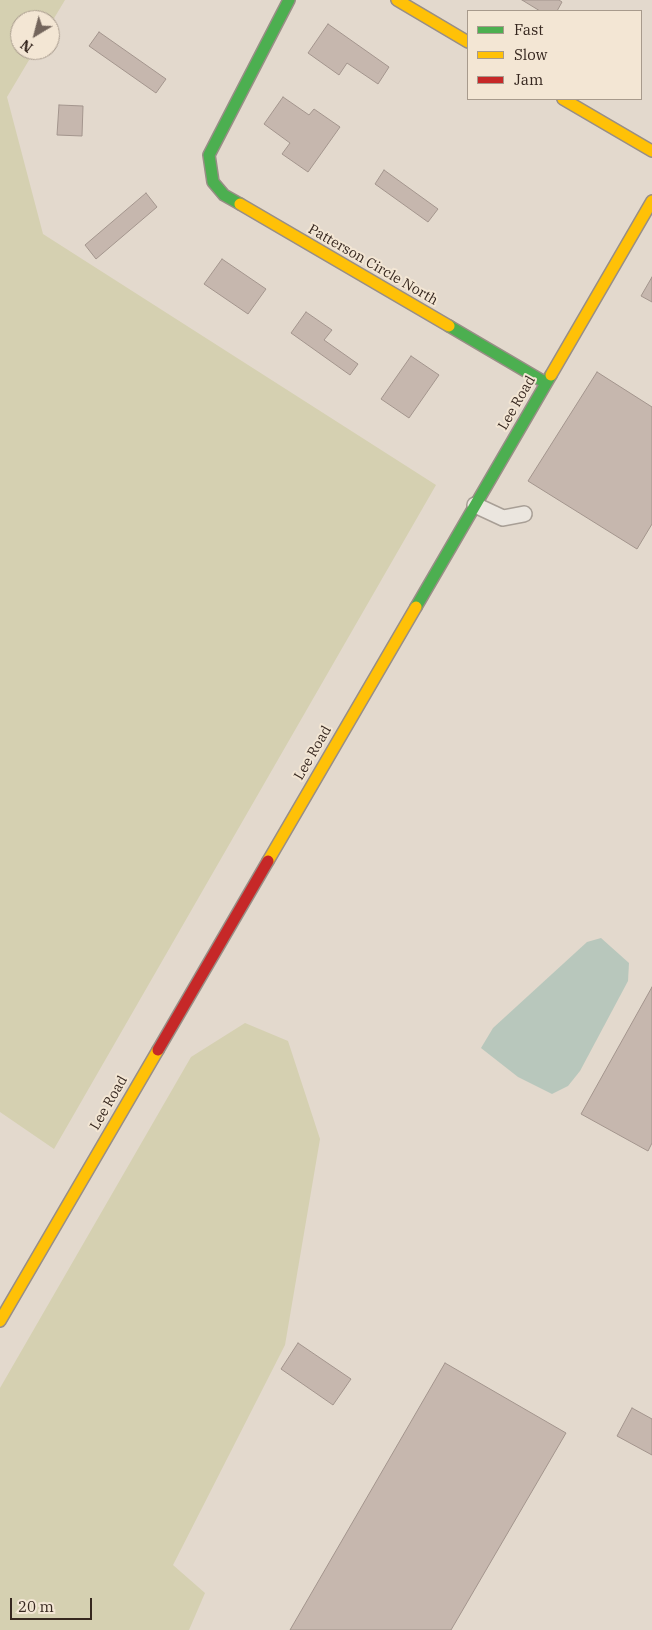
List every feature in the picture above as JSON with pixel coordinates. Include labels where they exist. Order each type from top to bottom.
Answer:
[{"type":"street","name":"Patterson Circle North","points":[[289,0],[209,154],[213,182],[224,196],[546,383]]},
{"type":"street","points":[[397,0],[467,41]]},
{"type":"street","points":[[565,100],[652,151]]},
{"type":"street","name":"Lee Road","points":[[0,1320],[652,201]]},
{"type":"lane","points":[[475,505],[503,518],[524,514]]},
{"type":"shaded area","points":[[0,0],[65,0],[59,10],[10,10],[10,60],[29,60],[7,97],[43,234],[436,485],[54,1149],[0,1112]]},
{"type":"shaded area","points":[[601,938],[629,963],[628,981],[580,1071],[568,1086],[552,1094],[518,1077],[481,1048],[493,1028],[587,942]]},
{"type":"shaded area","points":[[245,1023],[288,1041],[320,1139],[285,1345],[173,1565],[205,1593],[189,1630],[0,1630],[0,1388],[191,1057]]},
{"type":"building","points":[[522,0],[559,0],[562,2],[558,10],[538,10]]},
{"type":"building","points":[[328,24],[389,67],[378,84],[347,63],[339,75],[308,53]]},
{"type":"building","points":[[99,32],[166,79],[156,93],[89,46]]},
{"type":"building","points":[[283,97],[309,115],[314,109],[340,127],[308,172],[282,154],[290,143],[264,124]]},
{"type":"building","points":[[59,105],[83,106],[82,136],[57,135]]},
{"type":"building","points":[[384,170],[438,209],[428,222],[375,184]]},
{"type":"building","points":[[146,193],[157,207],[96,259],[85,245]]},
{"type":"building","points":[[222,259],[266,289],[248,314],[204,284]]},
{"type":"building","points":[[652,277],[652,302],[641,296]]},
{"type":"building","points":[[306,312],[332,330],[324,340],[358,364],[350,375],[291,333]]},
{"type":"building","points":[[411,356],[439,375],[409,418],[381,399]]},
{"type":"building","points":[[597,372],[652,407],[652,524],[637,549],[528,481]]},
{"type":"building","points":[[652,987],[652,1143],[648,1151],[581,1114]]},
{"type":"building","points":[[298,1343],[351,1379],[333,1405],[281,1369]]},
{"type":"building","points":[[445,1363],[566,1433],[451,1630],[290,1630]]},
{"type":"building","points":[[632,1408],[652,1419],[652,1455],[617,1436]]},
{"type":"traffic: fast","points":[[240,204],[224,195],[213,182],[209,155],[289,0]]},
{"type":"traffic: fast","points":[[449,326],[546,383]]},
{"type":"traffic: fast","points":[[416,607],[551,375]]},
{"type":"traffic: slow","points":[[397,0],[467,41]]},
{"type":"traffic: slow","points":[[565,100],[652,151]]},
{"type":"traffic: slow","points":[[551,375],[652,201]]},
{"type":"traffic: slow","points":[[240,204],[449,326]]},
{"type":"traffic: slow","points":[[268,861],[416,607]]},
{"type":"traffic: slow","points":[[0,1321],[158,1050]]},
{"type":"traffic: jam","points":[[158,1050],[268,861]]}]
